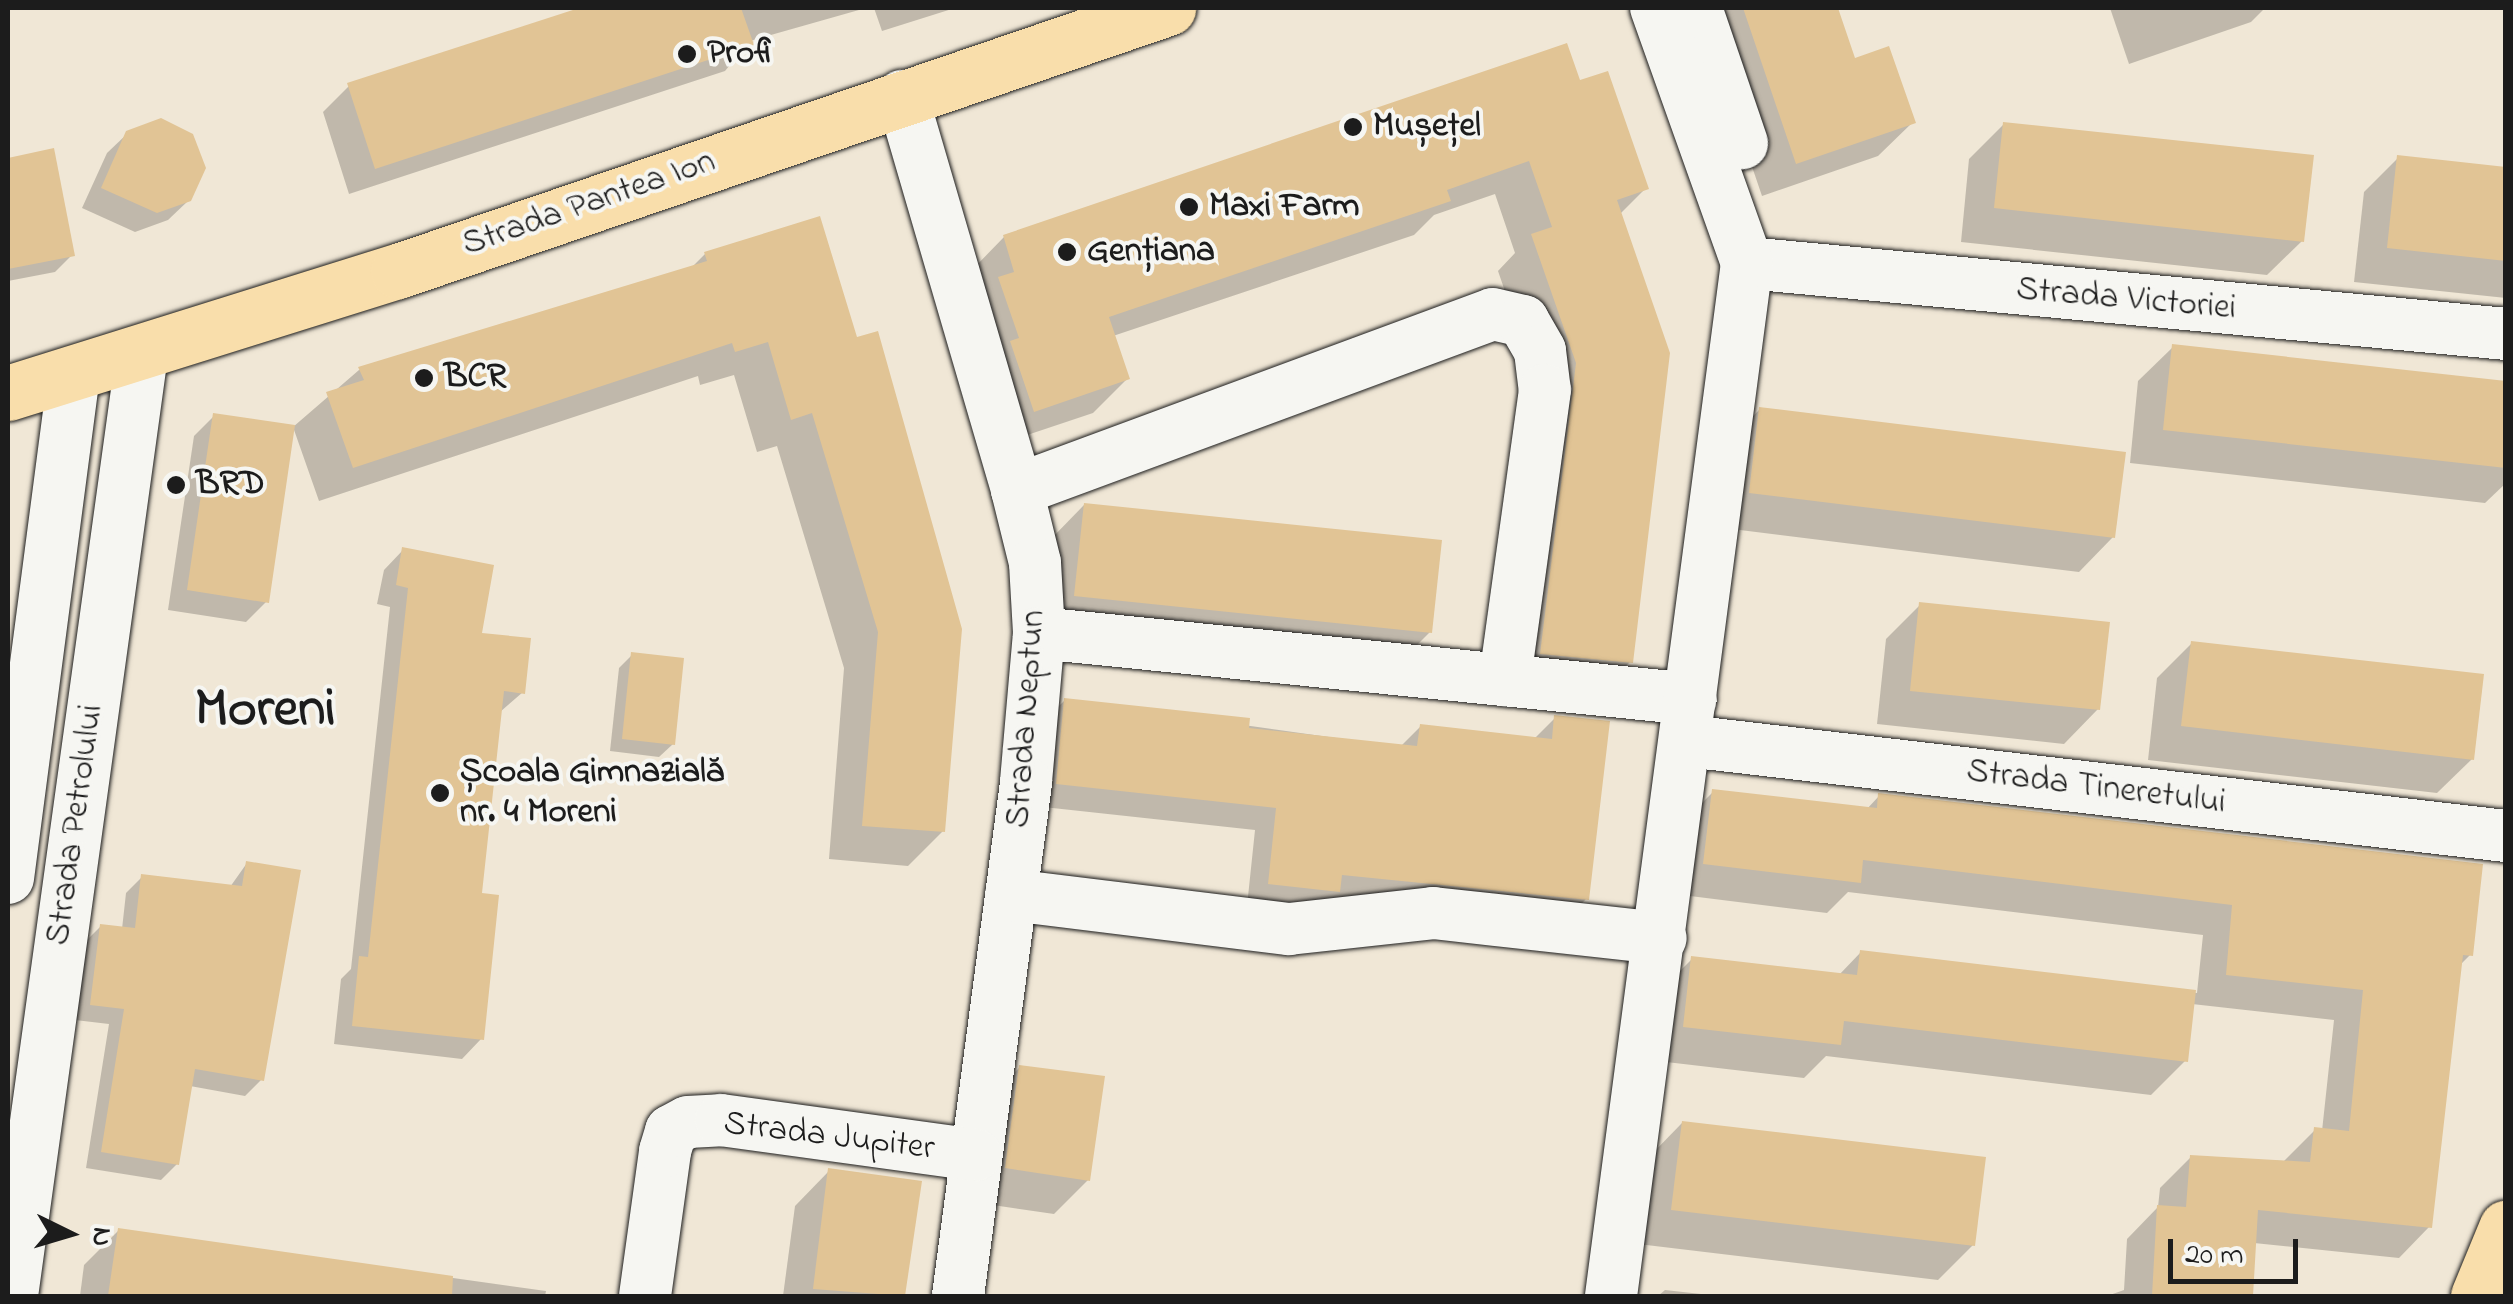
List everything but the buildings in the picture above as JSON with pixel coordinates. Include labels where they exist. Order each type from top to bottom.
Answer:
[{"type":"main road","name":"Strada Pantea Ion","points":[[8,393],[142,354],[1168,8]]},
{"type":"main road","points":[[2478,1296],[2506,1228]]},
{"type":"street","points":[[1656,8],[1766,265]]},
{"type":"street","points":[[1611,1296],[1689,720],[1766,265],[1696,8]]},
{"type":"street","name":"Strada Neptun","points":[[902,96],[1017,490],[1035,564],[1039,633],[1011,896],[958,1296]]},
{"type":"street","name":"Strada Victoriei","points":[[1766,265],[2506,334]]},
{"type":"street","points":[[1017,490],[1493,314],[1523,321],[1540,351],[1546,390],[1505,680]]},
{"type":"street","name":"Strada Petrolului","points":[[12,1296],[142,354]]},
{"type":"street","name":"Strada Petrolului","points":[[8,878],[74,374]]},
{"type":"street","name":"Strada Tineretului","points":[[1039,633],[1505,680],[1689,720],[2506,836]]},
{"type":"street","points":[[1011,896],[1289,930],[1433,914],[1661,938]]},
{"type":"street","name":"Strada Jupiter","points":[[646,1296],[665,1151],[671,1131],[688,1122],[721,1120],[976,1156]]},
{"type":"place","name":"Profi","points":[[687,54]]},
{"type":"place","name":"Mușețel","points":[[1353,127]]},
{"type":"place","name":"Maxi Farm","points":[[1189,207]]},
{"type":"place","name":"Gențiana","points":[[1067,252]]},
{"type":"place","name":"BCR","points":[[424,378]]},
{"type":"place","name":"BRD","points":[[176,485]]},
{"type":"place","name":"Școala Gimnazială nr. 4 Moreni","points":[[440,793]]},
{"type":"district","name":"Moreni","points":[[265,712]]}]
